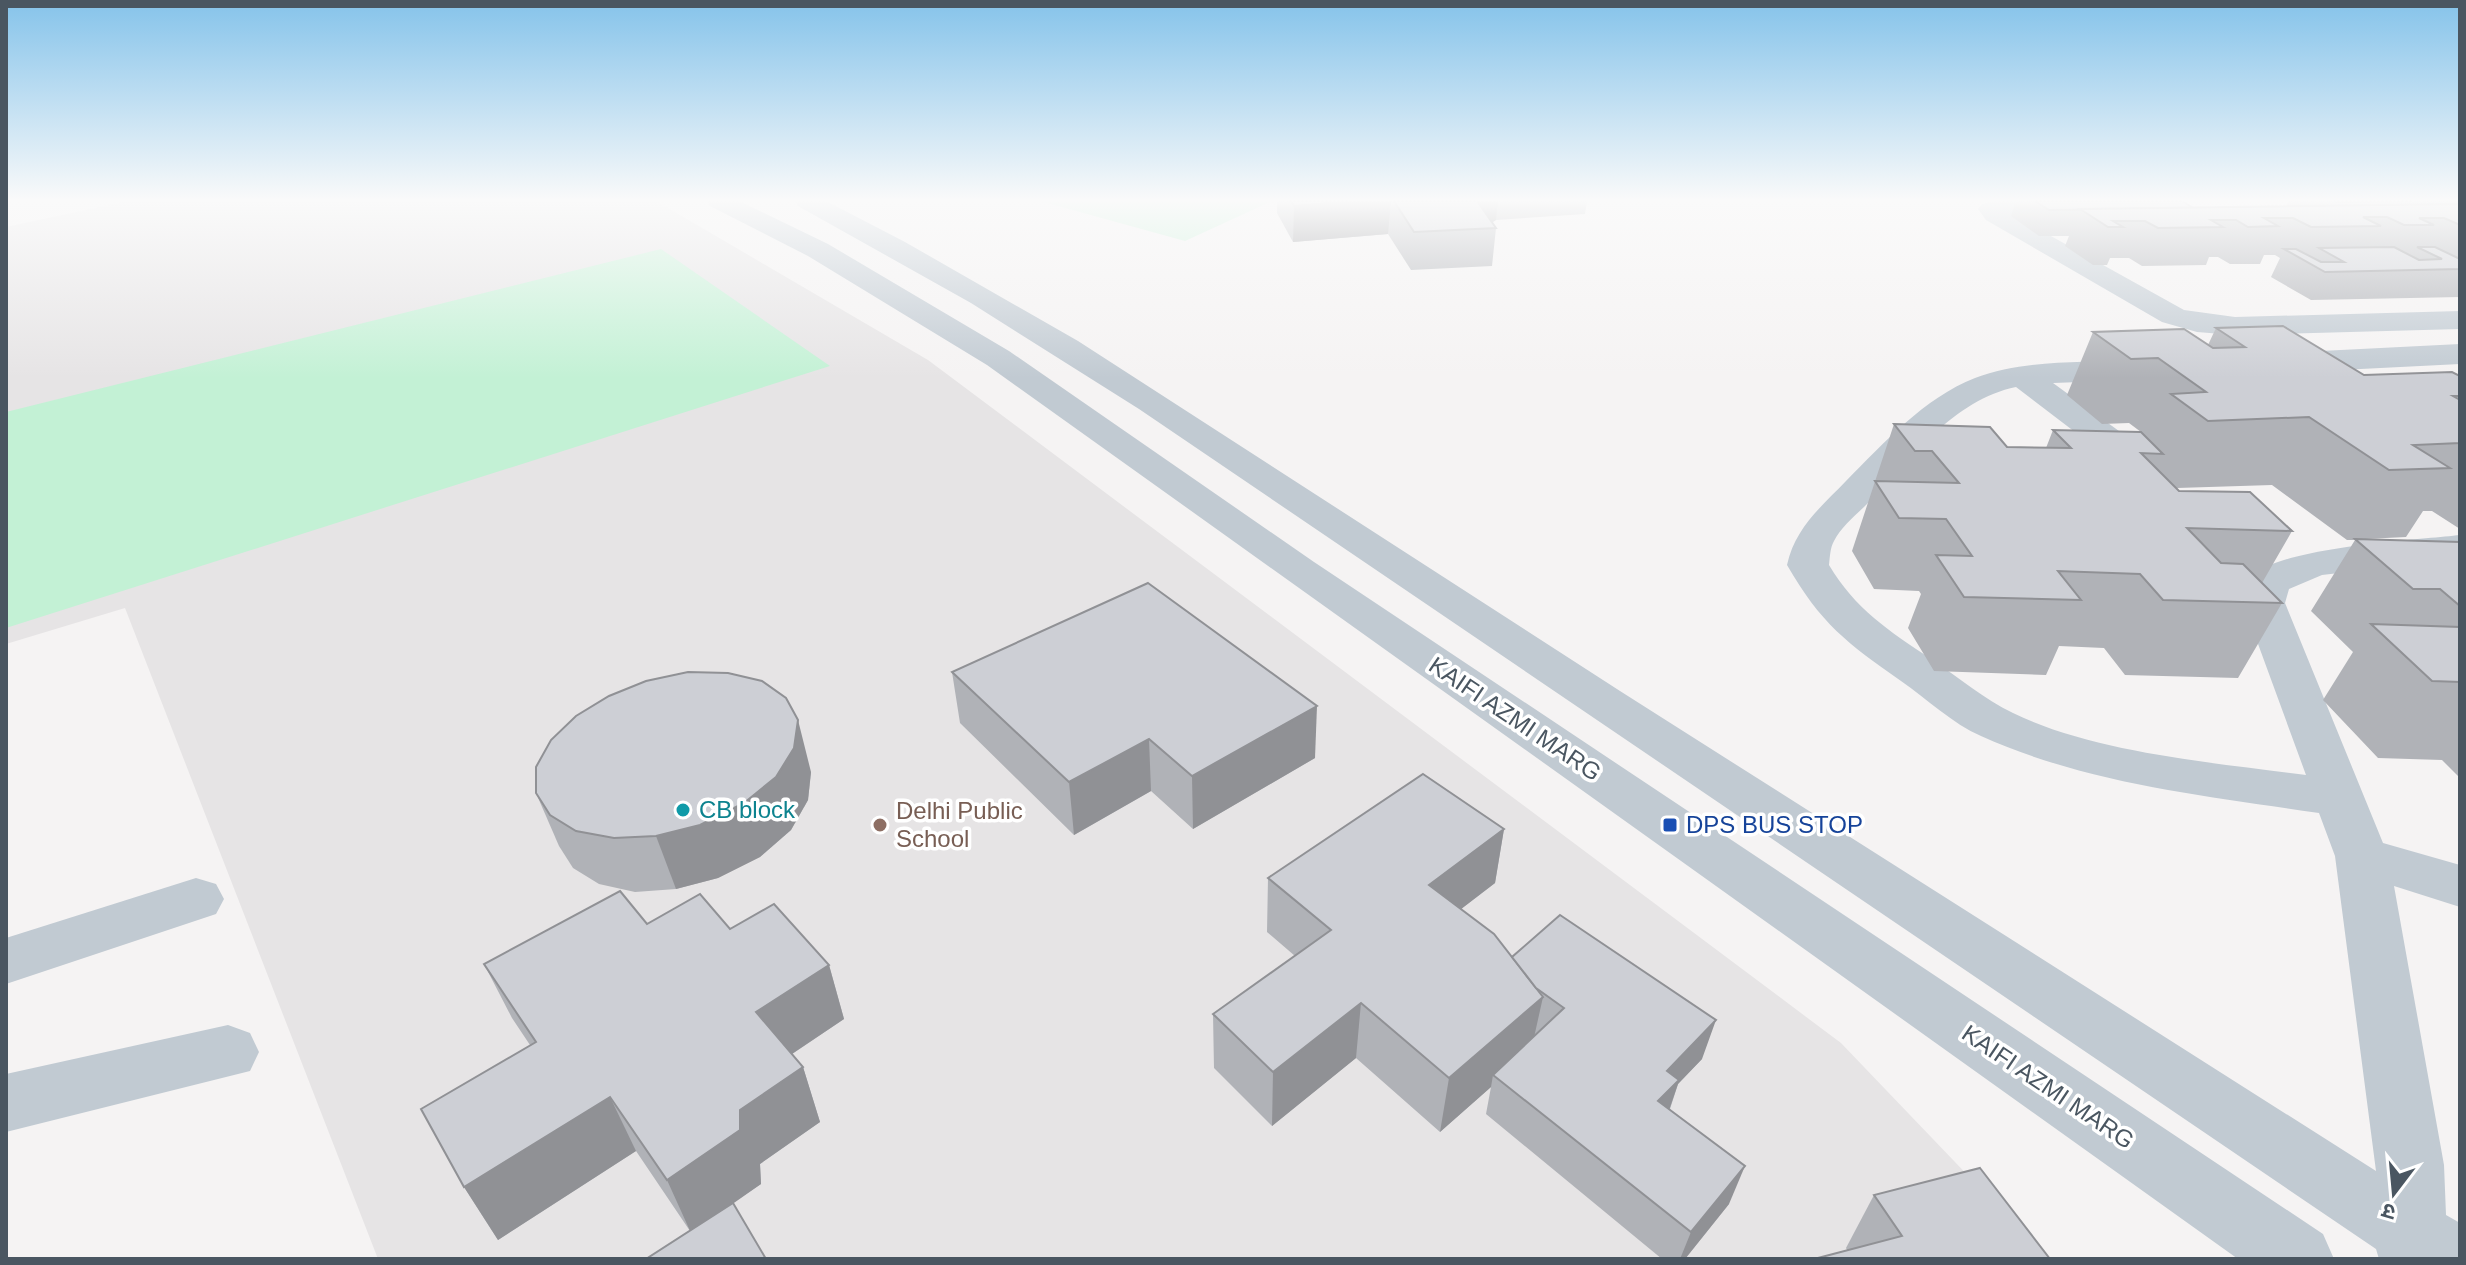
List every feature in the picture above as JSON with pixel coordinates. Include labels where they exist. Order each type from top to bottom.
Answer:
[{"type":"street","name":"KAIFI AZMI MARG","points":[[835,260],[998,358],[1299,571],[2298,1259]]},
{"type":"street","points":[[921,260],[992,300],[1169,412],[1343,531],[2425,1250]]},
{"type":"street","points":[[2073,260],[2173,316],[2197,323],[2235,326],[2460,320]]},
{"type":"street","points":[[2264,383],[2460,354]]},
{"type":"street","points":[[2164,369],[2022,376],[1987,384],[1946,405],[1820,531],[1812,544],[1808,565],[1828,599],[1864,634],[1995,724],[2055,747],[2165,773],[2339,798]]},
{"type":"street","points":[[2022,376],[2175,489]]},
{"type":"street","points":[[2252,545],[2290,574]]},
{"type":"street","points":[[2425,1250],[2362,856],[2264,603],[2270,582],[2314,564],[2460,547]]},
{"type":"street","points":[[2362,856],[2460,886]]},
{"type":"street","points":[[6,961],[196,899]]},
{"type":"street","points":[[6,1103],[228,1052]]},
{"type":"shaded area","name":"Delhi Public School","points":[[6,260],[757,260],[928,360],[1841,1043],[2048,1259],[378,1259],[125,608],[6,644]]},
{"type":"green space","points":[[617,260],[677,260],[830,366],[6,628],[6,412]]},
{"type":"building","points":[[2304,260],[2344,262],[2340,260],[2460,260],[2460,269],[2325,272]]},
{"type":"building","points":[[2283,326],[2364,375],[2452,372],[2460,376],[2460,396],[2453,396],[2460,400],[2460,443],[2413,445],[2450,468],[2389,470],[2309,417],[2208,421],[2171,394],[2206,392],[2158,358],[2131,359],[2093,332],[2184,329],[2213,348],[2245,347],[2216,328]]},
{"type":"building","points":[[1894,424],[1990,427],[2007,447],[2071,448],[2053,430],[2141,432],[2163,454],[2141,453],[2179,491],[2250,492],[2292,531],[2187,528],[2221,563],[2243,564],[2282,603],[2163,600],[2140,574],[2058,571],[2081,600],[1964,597],[1936,555],[1972,556],[1946,519],[1899,518],[1875,481],[1959,483],[1932,451],[1915,451]]},
{"type":"building","points":[[2355,539],[2460,542],[2460,606],[2440,589],[2413,589]]},
{"type":"building","points":[[1148,583],[1317,706],[1192,776],[1149,739],[1069,782],[952,672]]},
{"type":"building","points":[[2371,624],[2460,627],[2460,682],[2432,681]]},
{"type":"building","points":[[688,672],[728,673],[762,681],[786,698],[798,720],[794,748],[776,777],[744,803],[700,825],[656,836],[614,838],[576,831],[550,815],[536,793],[536,767],[551,740],[576,716],[609,696],[646,681]]},
{"type":"building","points":[[1423,774],[1504,829],[1429,885],[1494,934],[1543,997],[1449,1078],[1361,1003],[1273,1072],[1213,1014],[1331,930],[1268,878]]},
{"type":"building","points":[[620,891],[647,924],[700,894],[730,929],[774,904],[829,965],[756,1012],[803,1067],[740,1110],[740,1130],[667,1180],[610,1097],[464,1187],[421,1109],[536,1042],[484,964]]},
{"type":"building","points":[[1560,915],[1716,1020],[1667,1071],[1679,1080],[1658,1101],[1745,1166],[1691,1232],[1493,1075],[1564,1008],[1536,988],[1512,957]]},
{"type":"building","points":[[1980,1168],[2050,1259],[1814,1259],[1902,1236],[1874,1195]]},
{"type":"building","points":[[733,1203],[766,1259],[646,1259]]},
{"type":"place","name":"CB block","points":[[683,810]]},
{"type":"place","name":"Delhi Public School","points":[[880,825]]},
{"type":"place","name":"DPS BUS STOP","points":[[1670,825]]}]
